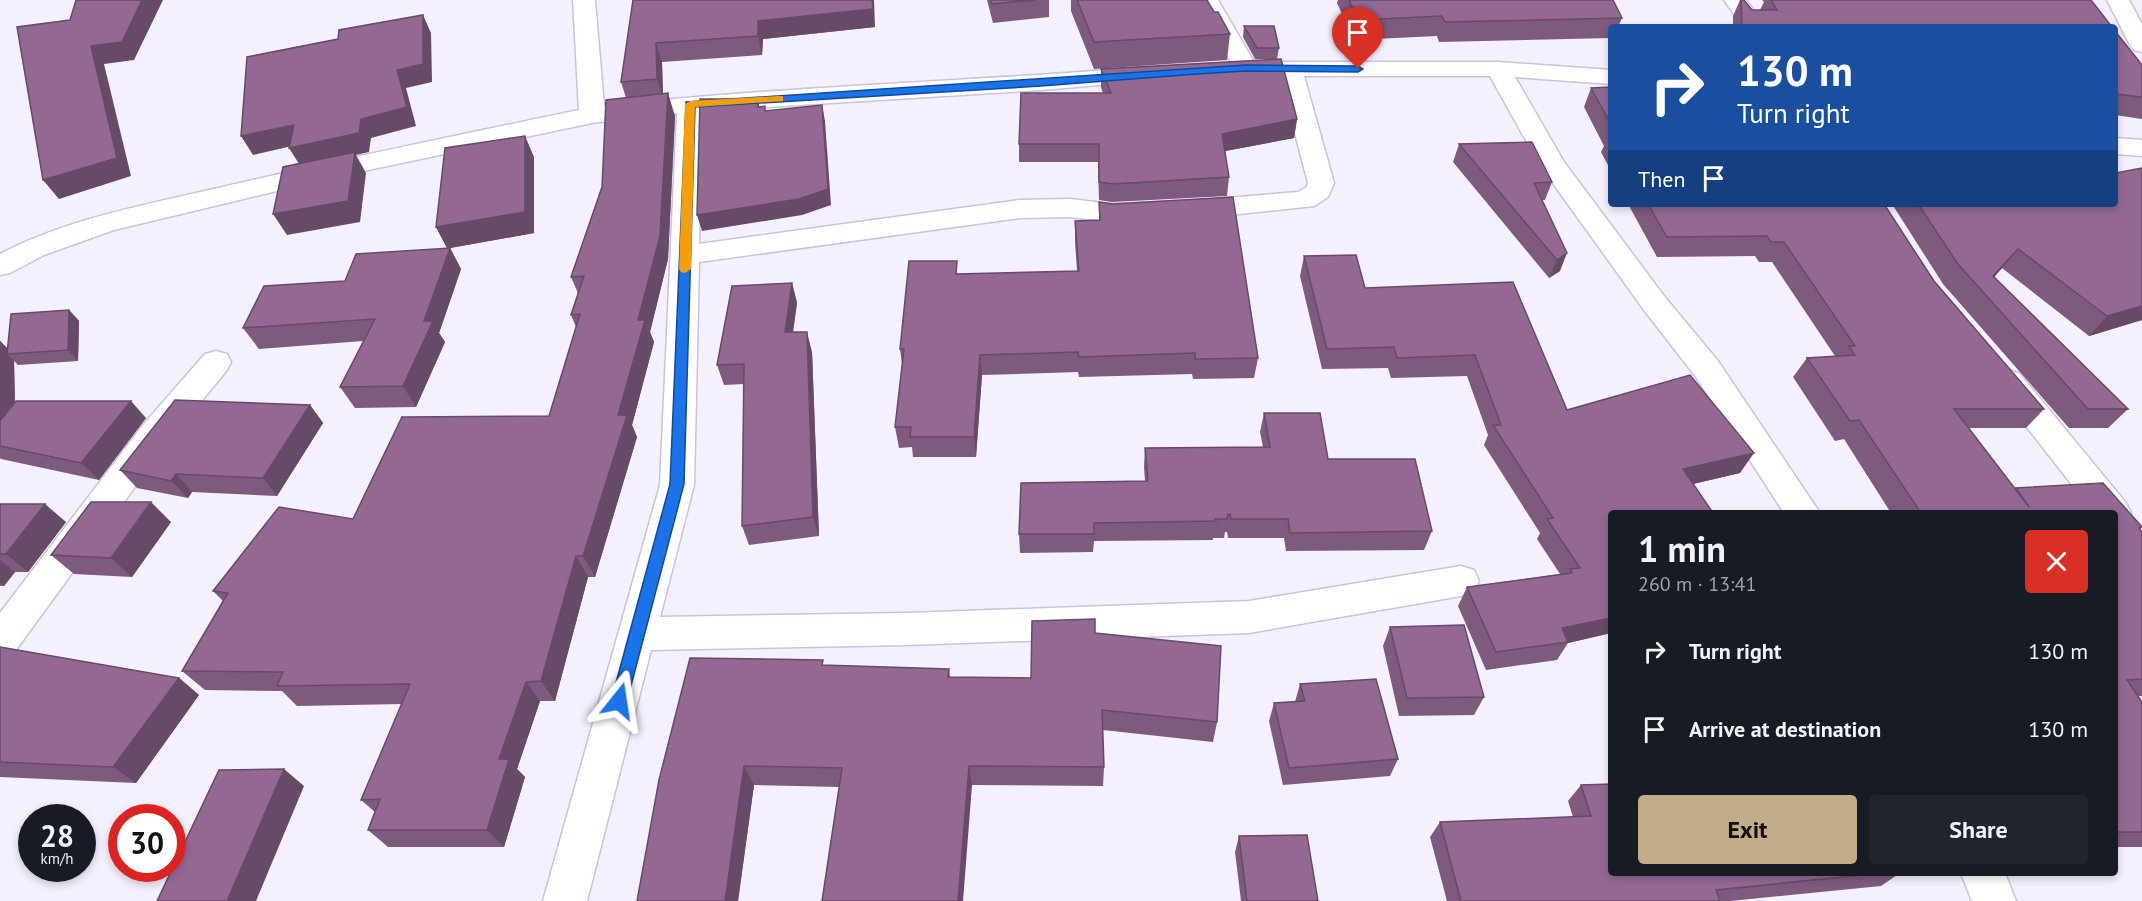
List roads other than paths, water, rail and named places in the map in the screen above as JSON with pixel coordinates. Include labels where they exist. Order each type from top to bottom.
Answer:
[{"type":"street","points":[[584,0],[592,115]]},
{"type":"street","points":[[1207,0],[1246,68]]},
{"type":"street","points":[[1736,0],[1753,24]]},
{"type":"street","points":[[2118,0],[2142,45]]},
{"type":"street","points":[[1217,70],[1246,68],[1498,69],[1608,77]]},
{"type":"street","points":[[685,255],[1020,209],[1070,208],[1112,213],[1202,209],[1304,200],[1319,191],[1321,183],[1290,69]]},
{"type":"street","points":[[1498,69],[1552,164],[1647,294],[1707,369],[1801,510]]},
{"type":"street","points":[[0,266],[34,248],[107,223],[335,169],[592,115],[690,104],[1041,83],[1165,73]]},
{"type":"street","points":[[565,901],[677,484],[690,104]]},
{"type":"street","points":[[2118,146],[2142,148]]},
{"type":"street","points":[[0,642],[155,434],[216,362]]},
{"type":"street","points":[[1991,362],[2113,510]]},
{"type":"street","points":[[637,634],[907,629],[1249,617],[1461,581]]},
{"type":"street","points":[[1984,876],[1994,901]]}]
